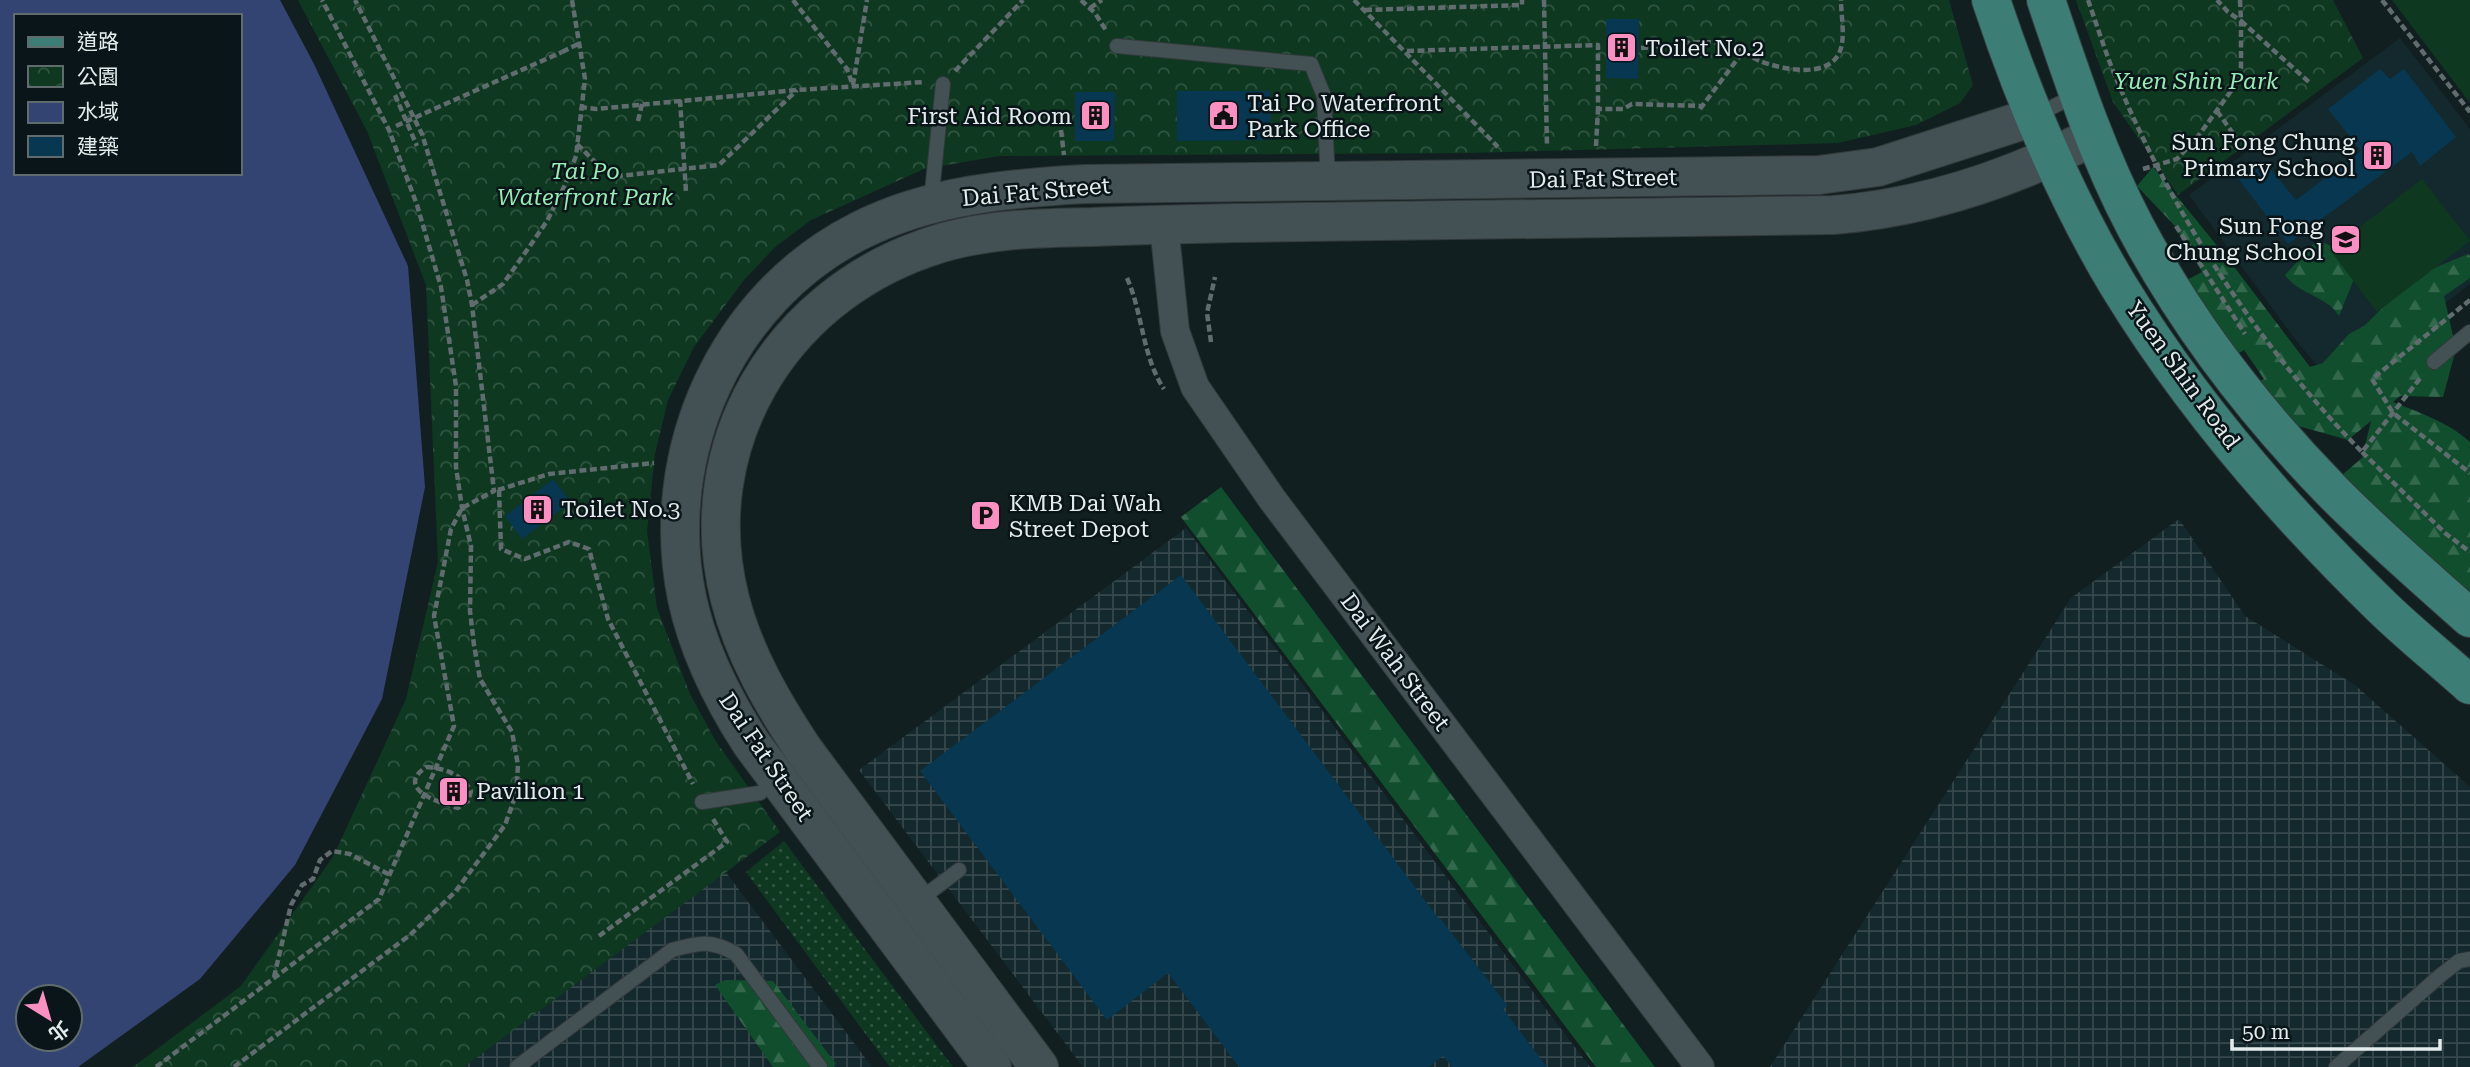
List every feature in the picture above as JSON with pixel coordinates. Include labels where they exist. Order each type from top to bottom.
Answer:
[{"type":"main road","name":"Yuen Shin Road","points":[[1991,0],[2033,117],[2052,158],[2118,284],[2150,334],[2261,479],[2327,552],[2385,610],[2470,685]]},
{"type":"main road","name":"Yuen Shin Road","points":[[2046,0],[2094,136],[2135,172],[2135,227],[2203,335],[2297,454],[2364,523],[2470,618]]},
{"type":"street","name":"Dai Fat Street","points":[[1039,1067],[803,750],[777,711],[742,687],[696,631],[687,597],[679,533],[683,478],[695,425],[706,396],[729,353],[752,319],[773,296],[807,265],[859,231],[892,216],[971,195],[1038,187],[1819,175],[1878,167],[2033,117]]},
{"type":"street","name":"Dai Fat Street","points":[[992,1067],[770,772],[742,687],[742,637],[723,565],[722,500],[725,472],[740,420],[762,378],[797,330],[817,310],[841,290],[869,273],[927,247],[993,232],[1042,228],[1467,218],[1833,215],[1930,200],[2052,158],[2094,136]]},
{"type":"street","name":"Dai Wah Street","points":[[1164,225],[1175,331],[1195,387],[1280,510],[1700,1067]]},
{"type":"lane","points":[[1116,46],[1311,64],[1324,96],[1328,182]]},
{"type":"lane","points":[[931,204],[943,84]]},
{"type":"lane","name":"Dai Fat Street","points":[[2033,117],[2078,94]]},
{"type":"lane","points":[[2434,362],[2470,332]]},
{"type":"lane","points":[[702,802],[760,793]]},
{"type":"lane","points":[[916,903],[959,870]]},
{"type":"lane","points":[[517,1067],[671,950],[695,943],[721,944],[736,954],[820,1067]]},
{"type":"lane","points":[[2336,1067],[2441,975],[2459,961],[2470,959]]},
{"type":"path","points":[[234,1067],[410,935],[455,892],[505,825],[516,794],[518,765],[512,732],[480,679],[470,611],[471,547],[456,467],[456,386],[441,287],[417,205],[389,130],[322,0]]},
{"type":"path","points":[[355,0],[422,134],[467,279],[496,490],[501,549],[525,559],[569,542],[589,549],[608,619],[702,802],[727,842],[599,936]]},
{"type":"path","points":[[472,306],[503,284],[547,222],[576,156],[585,79],[572,0]]},
{"type":"path","points":[[793,0],[847,69],[853,86]]},
{"type":"path","points":[[853,86],[867,0]]},
{"type":"path","points":[[580,107],[596,109],[853,86],[919,82],[943,84],[1023,0]]},
{"type":"path","points":[[1081,0],[1090,8],[1116,46]]},
{"type":"path","points":[[1090,8],[1102,0]]},
{"type":"path","points":[[1365,10],[1522,5],[1522,0]]},
{"type":"path","points":[[1544,0],[1548,158]]},
{"type":"path","points":[[1641,48],[1704,43],[1729,44],[1742,53],[1787,68],[1819,69],[1832,62],[1841,49],[1841,0]]},
{"type":"path","points":[[2088,0],[2118,84],[2156,166],[2195,235],[2255,326],[2318,408],[2445,533],[2470,552]]},
{"type":"path","points":[[2217,0],[2309,83]]},
{"type":"path","points":[[2135,172],[2177,159],[2231,91],[2241,68],[2240,0]]},
{"type":"path","points":[[2382,0],[2470,112]]},
{"type":"path","points":[[1357,1],[1500,148]]},
{"type":"path","points":[[396,126],[580,43]]},
{"type":"path","points":[[1407,51],[1598,45],[1595,157]]},
{"type":"path","points":[[1598,108],[1623,109],[1632,104],[1701,108],[1742,53]]},
{"type":"path","points":[[577,143],[610,177],[719,165],[797,90]]},
{"type":"path","points":[[395,95],[417,146]]},
{"type":"path","points":[[680,100],[686,192]]},
{"type":"path","points":[[638,121],[642,104]]},
{"type":"path","points":[[2217,111],[2239,142]]},
{"type":"path","points":[[1061,130],[1065,152],[1063,163]]},
{"type":"path","points":[[2173,221],[2214,289],[2251,341]]},
{"type":"path","points":[[2470,300],[2372,379],[2393,413],[2470,473]]},
{"type":"path","points":[[2362,452],[2434,362]]},
{"type":"path","points":[[156,1067],[379,899],[454,726],[434,616],[451,529],[462,508],[496,490],[549,474],[658,462]]},
{"type":"path","points":[[426,767],[436,767],[465,779],[471,791],[468,801],[458,808],[424,795],[416,789],[418,772],[426,767]]},
{"type":"path","points":[[274,978],[291,905],[302,885],[313,879],[320,860],[332,851],[349,855],[390,875]]},
{"type":"shaded area","name":"Sun Fong Chung School","points":[[2400,38],[2470,129],[2470,284],[2336,388],[2298,343],[2189,195]]},
{"type":"shaded area","points":[[2179,519],[2245,616],[2355,685],[2470,787],[2470,1067],[1770,1067],[2071,598]]},
{"type":"shaded area","points":[[1186,528],[1590,1067],[1083,1067],[859,770]]},
{"type":"shaded area","points":[[725,871],[872,1067],[464,1067]]},
{"type":"green space","name":"Tai Po Waterfront Park","points":[[298,0],[1949,0],[1973,85],[1960,103],[1916,125],[1838,143],[1470,153],[999,156],[924,169],[811,220],[774,248],[744,280],[694,347],[668,400],[655,454],[647,531],[657,608],[690,694],[715,740],[780,832],[464,1067],[133,1067],[241,986],[333,857],[406,699],[438,562],[426,285],[367,131]]},
{"type":"green space","name":"Yuen Shin Park","points":[[2076,0],[2333,0],[2363,58],[2178,195],[2113,102]]},
{"type":"green space","points":[[2392,0],[2470,0],[2470,103]]},
{"type":"green space","points":[[2153,167],[2232,264],[2310,367],[2323,363],[2349,334],[2364,326],[2415,276],[2468,254],[2470,256],[2470,278],[2444,296],[2456,349],[2443,397],[2400,396],[2393,402],[2443,423],[2470,442],[2470,609],[2329,486],[2362,458],[2371,421],[2348,440],[2281,421],[2238,393],[2264,379],[2244,350],[2216,367],[2177,285],[2202,272],[2174,225],[2137,186]]},
{"type":"green space","points":[[2422,179],[2470,241],[2377,312],[2330,250]]},
{"type":"green space","points":[[2317,240],[2362,259],[2339,316],[2334,309],[2298,287],[2285,275]]},
{"type":"green space","points":[[1221,487],[1655,1067],[1596,1067],[1181,517]]},
{"type":"green space","points":[[784,841],[953,1067],[890,1067],[746,872]]},
{"type":"green space","points":[[725,980],[773,981],[836,1064],[833,1067],[773,1067],[715,985]]},
{"type":"water","points":[[0,0],[280,0],[314,64],[408,266],[425,487],[382,699],[295,865],[200,979],[78,1067],[0,1067]]},
{"type":"building","name":"Toilet No.2","points":[[1606,19],[1639,19],[1638,79],[1606,78]]},
{"type":"building","name":"Sun Fong Chung Primary School","points":[[2380,69],[2390,79],[2404,69],[2456,137],[2420,166],[2412,152],[2288,244],[2237,177],[2263,160],[2296,200],[2361,151],[2328,109]]},
{"type":"building","name":"Tai Po Waterfront Park Office","points":[[1177,91],[1270,91],[1271,140],[1177,141]]},
{"type":"building","name":"First Aid Room","points":[[1075,92],[1115,92],[1114,141],[1075,141]]},
{"type":"building","name":"Toilet No.3","points":[[553,479],[571,502],[522,539],[505,516]]},
{"type":"building","points":[[1181,575],[1439,919],[1508,1006],[1503,1009],[1547,1067],[1452,1067],[1443,1056],[1429,1067],[1239,1067],[1168,973],[1107,1020],[920,771]]},
{"type":"place","name":"Toilet No.2","points":[[1622,48]]},
{"type":"place","name":"First Aid Room","points":[[1095,116]]},
{"type":"place","name":"Tai Po Waterfront Park Office","points":[[1224,116]]},
{"type":"place","name":"Sun Fong Chung Primary School","points":[[2378,155]]},
{"type":"place","name":"Sun Fong Chung School","points":[[2346,239]]},
{"type":"place","name":"Toilet No.3","points":[[538,509]]},
{"type":"place","name":"KMB Dai Wah Street Depot","points":[[986,516]]},
{"type":"place","name":"Pavilion 1","points":[[453,791]]}]
